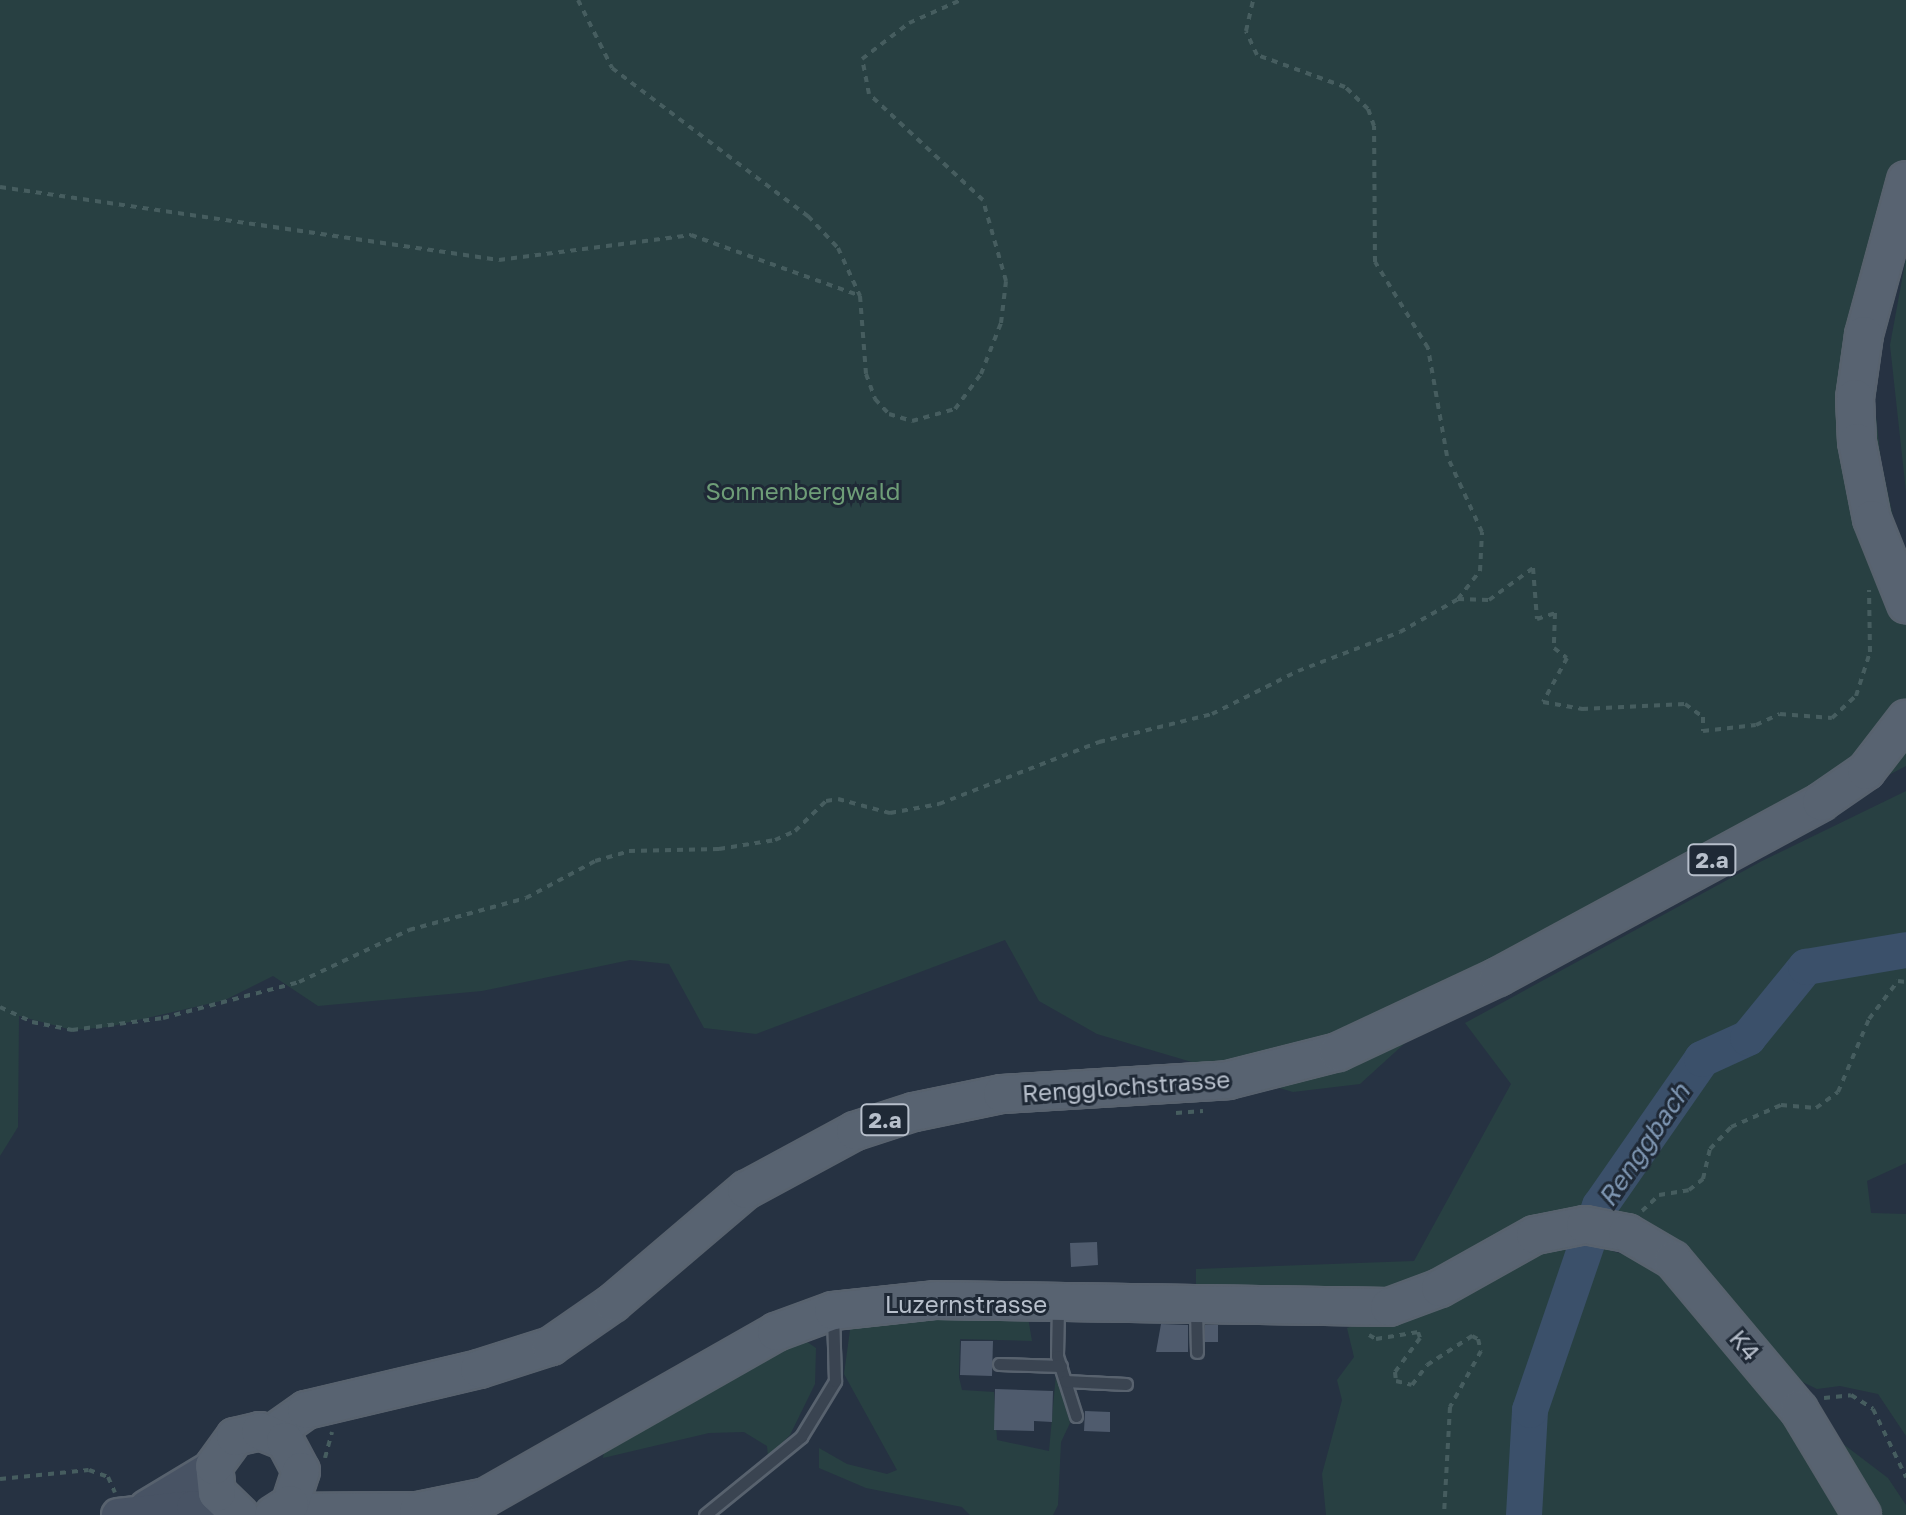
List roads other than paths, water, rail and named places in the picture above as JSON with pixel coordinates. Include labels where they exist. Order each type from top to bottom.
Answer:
[{"type":"main road","points":[[1906,180],[1864,335],[1855,398],[1857,442],[1872,519],[1906,604]]},
{"type":"main road","name":"Rengglochstrasse","points":[[297,1461],[306,1410],[331,1417],[551,1346],[593,1320],[746,1190],[855,1131],[914,1112],[1002,1094],[1264,1074],[1338,1052],[1498,977],[1851,783],[1887,748],[1906,719]]},
{"type":"main road","name":"K4","points":[[1585,1225],[1639,1230],[1673,1260],[1799,1410],[1862,1515]]},
{"type":"main road","name":"Luzernstrasse","points":[[277,1514],[349,1514],[379,1508],[431,1509],[510,1487],[750,1346],[833,1311],[907,1300],[1196,1307],[1389,1307],[1440,1288],[1535,1235],[1585,1225]]},
{"type":"main road","points":[[126,1508],[214,1466],[235,1437],[247,1432],[297,1461],[297,1493],[277,1514]]},
{"type":"main road","name":"Luzernstrasse","points":[[297,1461],[379,1508]]},
{"type":"main road","points":[[214,1466],[217,1493],[238,1514]]},
{"type":"main road","points":[[126,1508],[193,1507],[238,1514]]},
{"type":"lane","points":[[1058,1304],[1061,1366],[1076,1416]]},
{"type":"lane","points":[[1196,1307],[1197,1352]]},
{"type":"lane","points":[[705,1515],[801,1437],[835,1381],[833,1311]]},
{"type":"lane","points":[[999,1364],[1061,1366]]},
{"type":"lane","points":[[1065,1381],[1126,1384]]},
{"type":"waterway","name":"Renggbach","points":[[1524,1515],[1530,1410],[1600,1206],[1702,1059],[1748,1038],[1806,967],[1906,950]]},
{"type":"park label","name":"Sonnenbergwald","points":[[803,491]]}]
